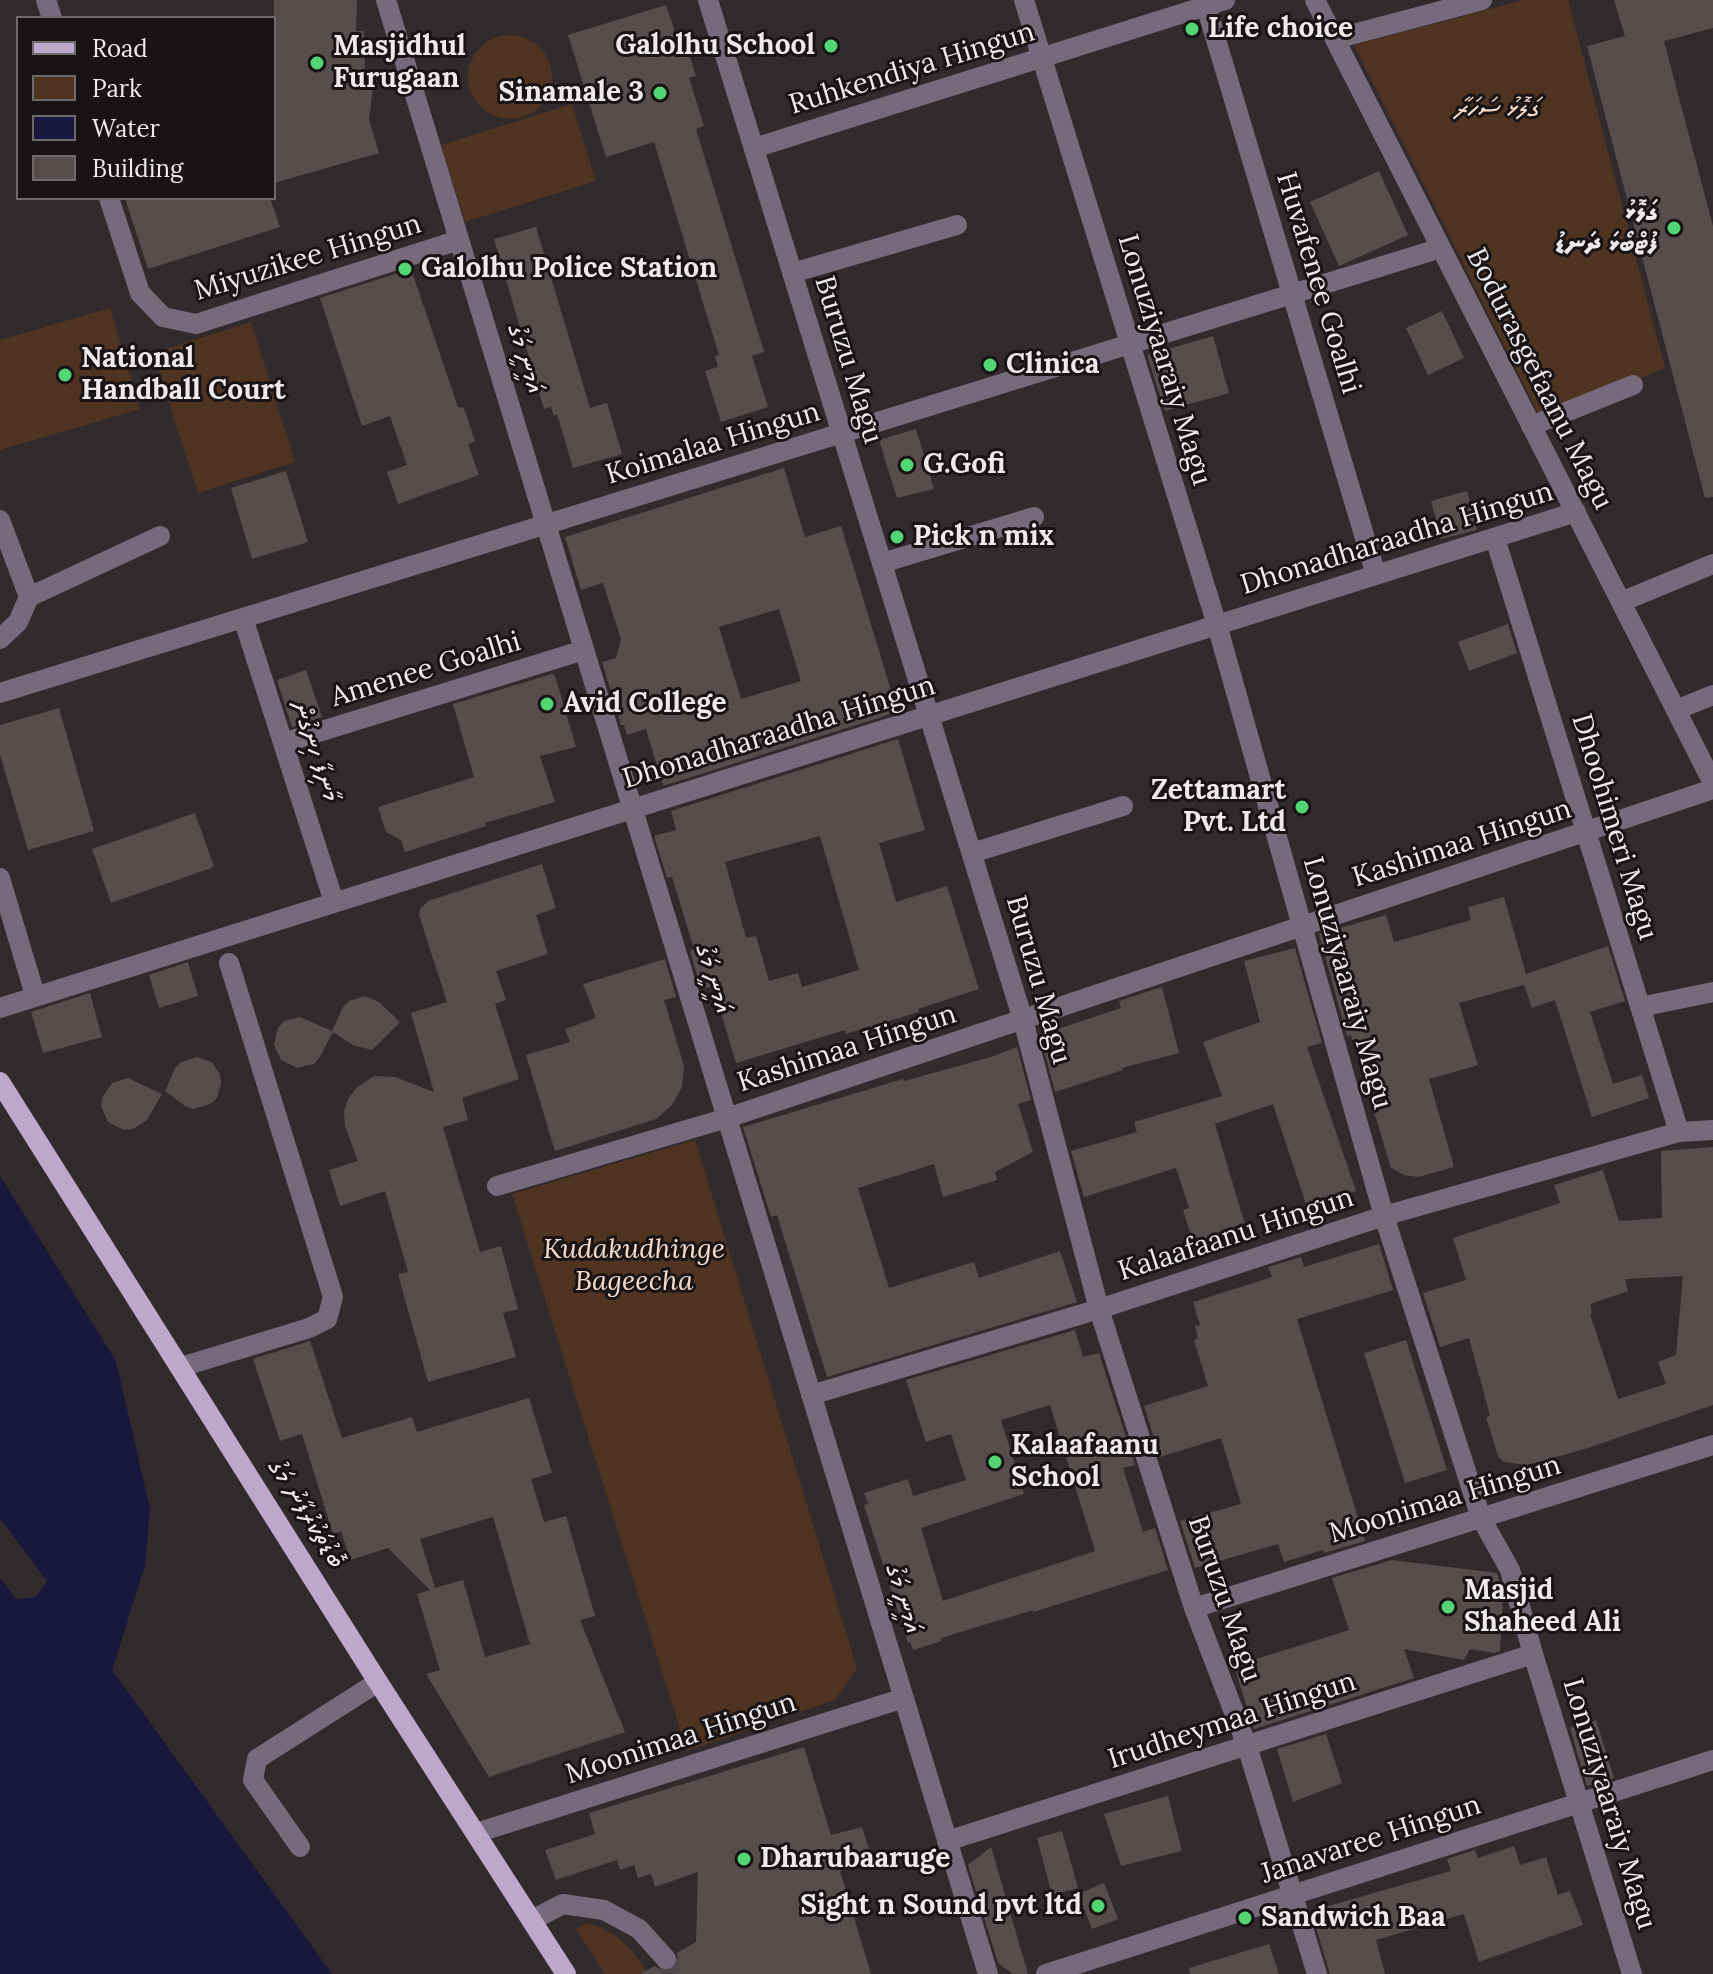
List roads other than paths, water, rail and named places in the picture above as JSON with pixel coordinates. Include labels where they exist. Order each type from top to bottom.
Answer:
[{"type":"main road","name":"ބޮޑުތަކުރުފާނު މަގު","points":[[0,1082],[566,1974]]},
{"type":"street","name":"އަމީނީ މަގު","points":[[386,0],[988,1974]]},
{"type":"street","name":"Buruzu Magu","points":[[708,0],[1023,1020],[1099,1309],[1194,1608],[1247,1746],[1317,1974]]},
{"type":"street","name":"Lonuziyaaraiy Magu","points":[[1024,0],[1217,625],[1384,1216],[1481,1518],[1510,1570],[1632,1974]]},
{"type":"street","name":"Bodurasgefaanu Magu","points":[[1315,0],[1713,786]]},
{"type":"street","points":[[1335,39],[1482,0]]},
{"type":"street","name":"Ruhkendiya Hingun","points":[[754,148],[1215,3]]},
{"type":"street","name":"Huvafenee Goalhi","points":[[1215,3],[1292,295],[1376,575]]},
{"type":"street","name":"Miyuzikee Hingun","points":[[110,200],[140,293],[163,317],[196,324],[459,240]]},
{"type":"street","points":[[792,273],[957,225]]},
{"type":"street","name":"Koimalaa Hingun","points":[[0,693],[1441,248]]},
{"type":"street","points":[[1531,426],[1633,385]]},
{"type":"street","name":"Dhonadharaadha Hingun","points":[[0,1008],[1576,512]]},
{"type":"street","points":[[882,563],[1034,517]]},
{"type":"street","points":[[0,520],[29,597]]},
{"type":"street","points":[[0,639],[18,622],[29,597],[160,536]]},
{"type":"street","name":"Dhoohimeri Magu","points":[[1495,538],[1679,1132]]},
{"type":"street","points":[[1621,602],[1713,564]]},
{"type":"street","name":"މާނިފާ ހިނގުން","points":[[243,618],[334,902]]},
{"type":"street","name":"Amenee Goalhi","points":[[283,743],[584,650]]},
{"type":"street","points":[[1676,710],[1713,695]]},
{"type":"street","name":"Kashimaa Hingun","points":[[497,1186],[727,1118],[1586,832],[1713,786]]},
{"type":"street","points":[[972,853],[1123,806]]},
{"type":"street","points":[[0,878],[35,995]]},
{"type":"street","points":[[181,1367],[309,1328],[327,1319],[333,1297],[229,963]]},
{"type":"street","points":[[1640,1007],[1713,992]]},
{"type":"street","name":"Kalaafaanu Hingun","points":[[811,1395],[1099,1309],[1384,1216],[1679,1132],[1713,1130]]},
{"type":"street","name":"Moonimaa Hingun","points":[[1194,1608],[1713,1445]]},
{"type":"street","name":"Irudheymaa Hingun","points":[[947,1841],[1533,1654]]},
{"type":"street","points":[[300,1847],[253,1780],[257,1759],[378,1682]]},
{"type":"street","name":"Moonimaa Hingun","points":[[476,1833],[904,1698]]},
{"type":"street","name":"Janavaree Hingun","points":[[1046,1974],[1713,1760]]},
{"type":"street","points":[[532,1920],[563,1904],[604,1910],[639,1929],[666,1959]]},
{"type":"water","points":[[0,1176],[116,1361],[150,1509],[145,1566],[112,1670],[332,1974],[0,1974]]},
{"type":"tunnel","points":[[666,1959],[674,1974]]},
{"type":"place","name":"Life choice","points":[[1192,29]]},
{"type":"place","name":"Galolhu School","points":[[831,46]]},
{"type":"place","name":"Masjidhul Furugaan","points":[[317,63]]},
{"type":"place","name":"Sinamale 3","points":[[660,93]]},
{"type":"place","name":"ގަލޮޅު ފުޓްބޯޅަ ދަނޑު","points":[[1674,228]]},
{"type":"place","name":"Galolhu Police Station","points":[[405,269]]},
{"type":"place","name":"Clinica","points":[[990,365]]},
{"type":"place","name":"National Handball Court","points":[[65,375]]},
{"type":"place","name":"G.Gofi","points":[[907,465]]},
{"type":"place","name":"Pick n mix","points":[[897,537]]},
{"type":"place","name":"Avid College","points":[[547,704]]},
{"type":"place","name":"Zettamart Pvt. Ltd","points":[[1302,807]]},
{"type":"place","name":"Kalaafaanu School","points":[[995,1462]]},
{"type":"place","name":"Masjid Shaheed Ali","points":[[1448,1607]]},
{"type":"place","name":"Dharubaaruge","points":[[744,1859]]},
{"type":"place","name":"Sight n Sound pvt ltd","points":[[1098,1906]]},
{"type":"place","name":"Sandwich Baa","points":[[1245,1918]]},
{"type":"park label","name":"ގަލޮޅު ސަހަރާ","points":[[1496,109]]},
{"type":"park label","name":"Kudakudhinge Bageecha","points":[[634,1266]]}]
